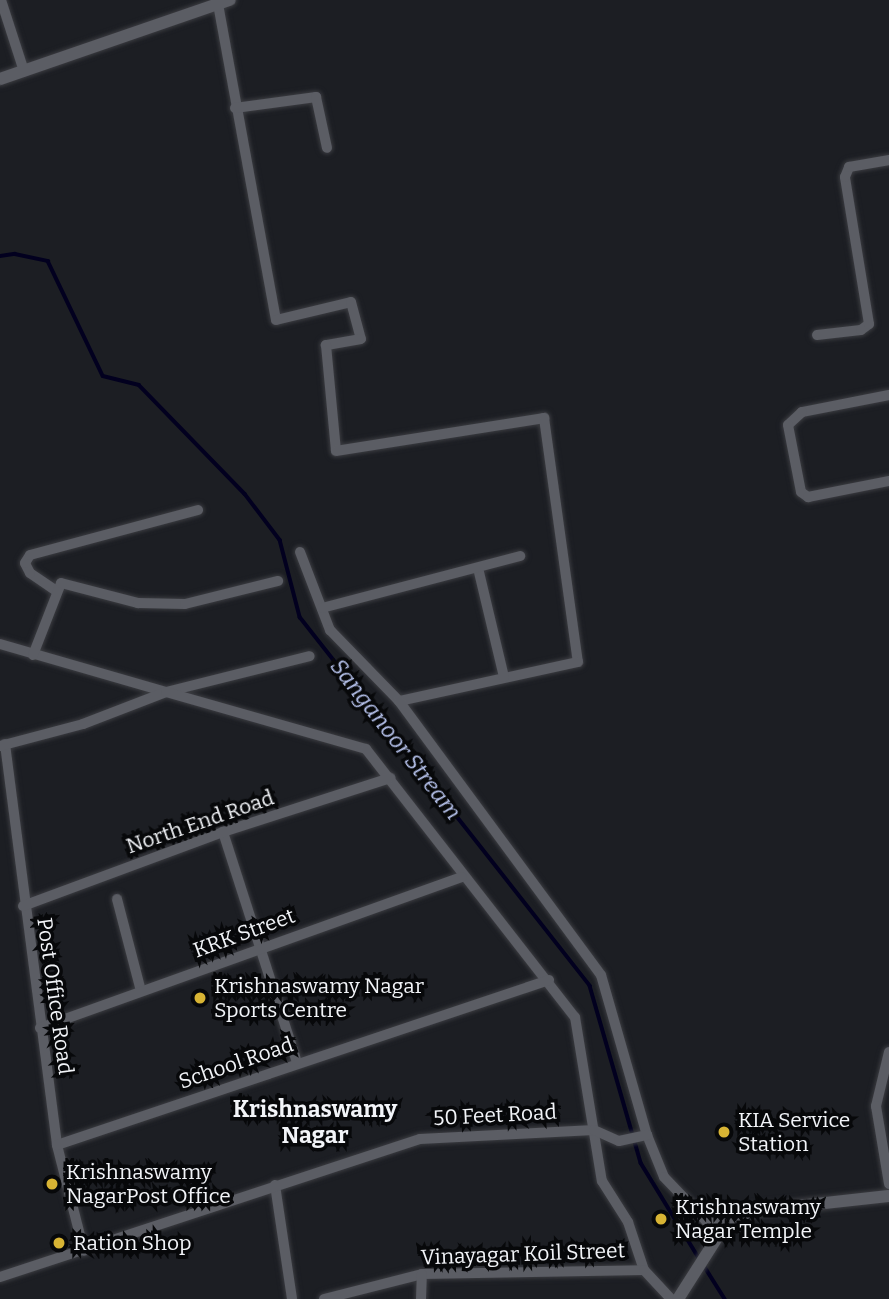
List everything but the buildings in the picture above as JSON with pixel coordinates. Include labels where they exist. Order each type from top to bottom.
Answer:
[{"type":"street","points":[[1,0],[24,71]]},
{"type":"street","points":[[0,79],[224,2],[234,108],[276,320],[351,302],[361,339],[326,345],[337,451],[544,418],[578,662],[399,701]]},
{"type":"street","points":[[234,108],[316,97],[327,148]]},
{"type":"street","points":[[817,335],[861,330],[869,324],[845,177],[849,167],[889,160]]},
{"type":"street","points":[[889,395],[802,412],[788,425],[801,492],[808,497],[889,481]]},
{"type":"street","points":[[55,590],[30,573],[25,564],[30,555],[198,510]]},
{"type":"street","points":[[300,552],[330,630],[399,701],[601,975],[647,1135],[664,1177],[708,1222],[729,1219],[752,1211],[889,1196]]},
{"type":"street","points":[[322,608],[520,556]]},
{"type":"street","points":[[478,568],[504,677]]},
{"type":"street","points":[[33,655],[55,590],[61,583],[138,603],[185,604],[278,581]]},
{"type":"street","points":[[0,645],[366,749],[462,877],[549,980],[575,1017],[602,1181],[628,1222],[644,1270]]},
{"type":"street","points":[[2,745],[83,724],[166,692],[310,656]]},
{"type":"street","name":"Post Office Road","points":[[2,745],[57,1145],[84,1251]]},
{"type":"street","name":"North End Road","points":[[23,906],[223,832],[390,778]]},
{"type":"street","points":[[223,832],[258,948],[297,1062]]},
{"type":"street","name":"KRK Street","points":[[40,1028],[462,877]]},
{"type":"street","points":[[117,899],[141,991]]},
{"type":"street","name":"School Road","points":[[57,1145],[297,1062],[549,980]]},
{"type":"street","points":[[889,1052],[876,1106],[889,1184]]},
{"type":"street","points":[[594,1130],[619,1141],[647,1135]]},
{"type":"street","name":"50 Feet Road","points":[[0,1277],[420,1139],[594,1130]]},
{"type":"street","points":[[275,1185],[292,1299]]},
{"type":"street","points":[[678,1299],[729,1219]]},
{"type":"street","name":"Vinayagar Koil Street","points":[[324,1299],[422,1274],[644,1270],[671,1299]]},
{"type":"street","points":[[421,1299],[422,1274]]},
{"type":"waterway","name":"Sanganoor Stream","points":[[0,256],[15,254],[48,261],[103,376],[139,385],[245,494],[280,540],[300,617],[590,986],[641,1163],[699,1258]]},
{"type":"waterway","name":"Sanganoor Stream","points":[[703,1264],[725,1299]]},
{"type":"place","name":"Krishnaswamy Nagar Sports Centre","points":[[200,998]]},
{"type":"place","name":"KIA Service Station","points":[[724,1132]]},
{"type":"place","name":"Krishnaswamy NagarPost Office","points":[[52,1184]]},
{"type":"place","name":"Krishnaswamy Nagar Temple","points":[[661,1219]]},
{"type":"place","name":"Ration Shop","points":[[59,1243]]},
{"type":"district","name":"Krishnaswamy Nagar","points":[[315,1122]]}]
